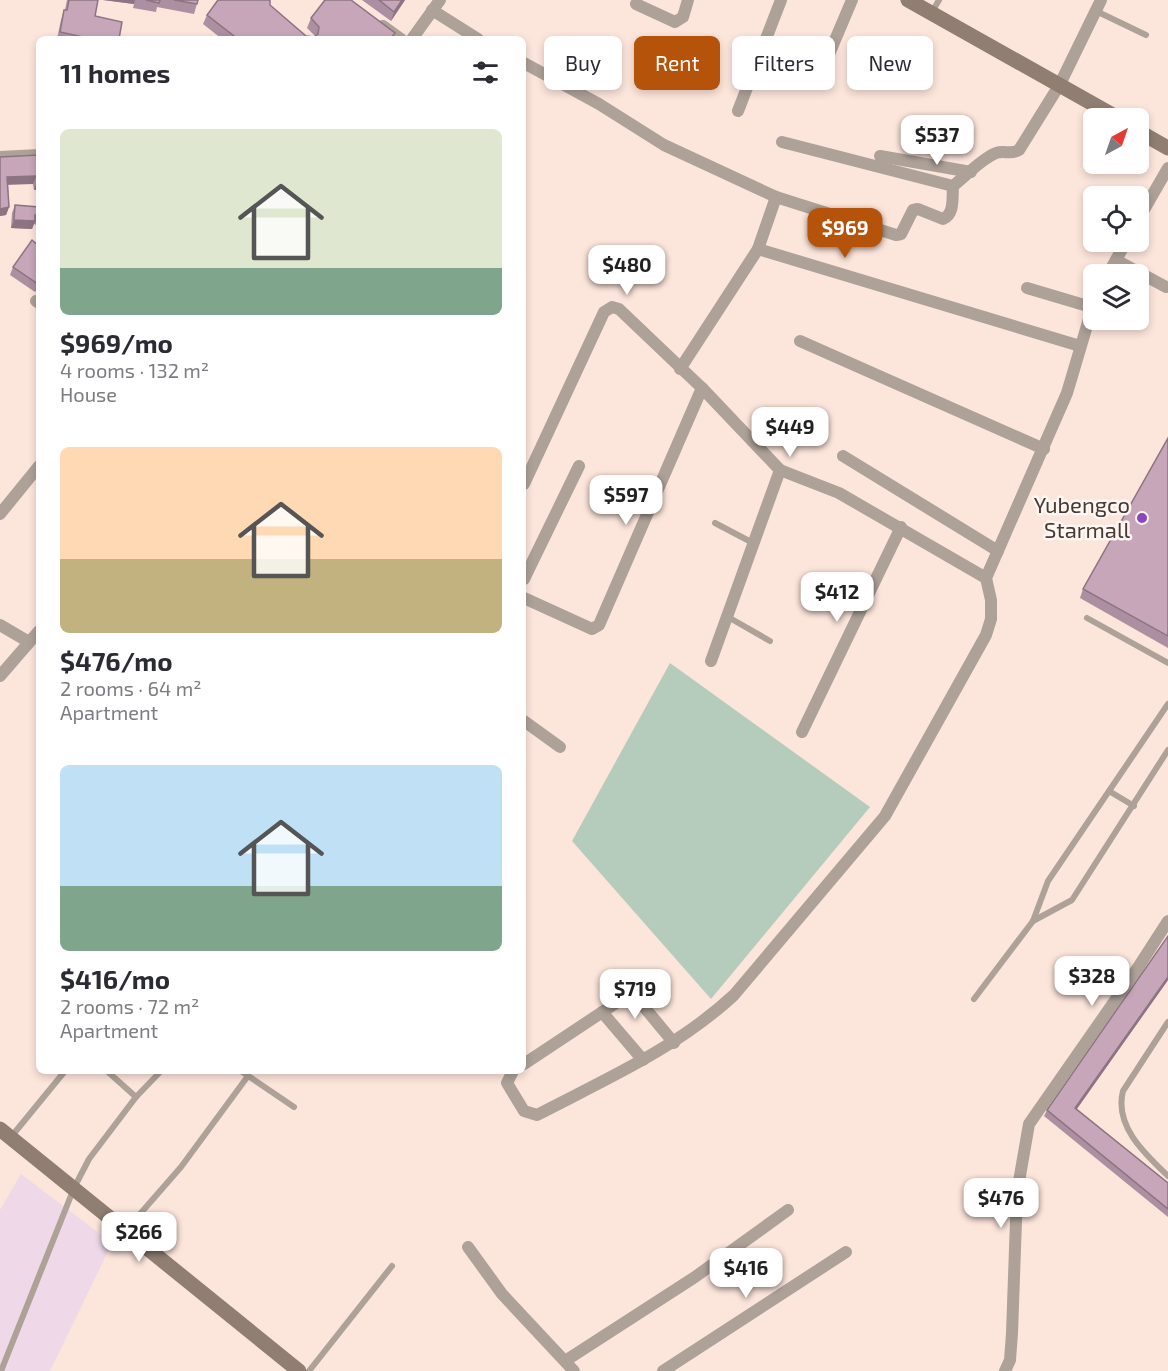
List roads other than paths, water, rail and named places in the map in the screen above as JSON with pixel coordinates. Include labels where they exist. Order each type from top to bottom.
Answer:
[{"type":"main road","points":[[908,0],[935,6],[1101,108]]},
{"type":"main road","points":[[1149,137],[1168,148]]},
{"type":"main road","points":[[5,1133],[299,1371]]},
{"type":"street","points":[[636,4],[675,22],[682,17],[688,0]]},
{"type":"street","points":[[738,111],[782,0]]},
{"type":"street","points":[[835,40],[852,0]]},
{"type":"street","points":[[414,36],[436,5],[474,36]]},
{"type":"street","points":[[526,64],[592,99],[664,145],[776,198],[896,235],[901,234],[913,210],[918,209],[943,219],[948,217],[951,212],[953,186],[997,153],[1013,153],[1019,150],[1060,84],[1099,5]]},
{"type":"street","points":[[375,20],[397,36]]},
{"type":"street","points":[[782,142],[953,186]]},
{"type":"street","points":[[0,157],[36,155]]},
{"type":"street","points":[[880,156],[971,172]]},
{"type":"street","points":[[1149,201],[1168,168]]},
{"type":"street","points":[[680,369],[758,249],[776,198]]},
{"type":"street","points":[[758,249],[1080,346]]},
{"type":"street","points":[[1114,264],[1120,252]]},
{"type":"street","points":[[1116,260],[1166,287]]},
{"type":"street","points":[[1027,288],[1083,303]]},
{"type":"street","points":[[526,480],[607,308],[619,309],[702,388],[780,470],[838,493],[901,527],[986,578]]},
{"type":"street","points":[[512,1074],[507,1083],[524,1111],[537,1115],[674,1043],[712,1016],[734,995],[885,816],[986,634],[991,619],[991,600],[986,578],[1067,393],[1085,330]]},
{"type":"street","points":[[800,341],[1044,449]]},
{"type":"street","points":[[527,599],[592,629],[599,625],[702,388]]},
{"type":"street","points":[[843,456],[998,551]]},
{"type":"street","points":[[526,575],[579,466]]},
{"type":"street","points":[[0,514],[36,470]]},
{"type":"street","points":[[711,661],[780,470]]},
{"type":"street","points":[[802,732],[901,527]]},
{"type":"street","points":[[0,625],[29,642]]},
{"type":"street","points":[[0,676],[36,634]]},
{"type":"street","points":[[526,722],[560,747]]},
{"type":"street","points":[[1005,1371],[1010,1360],[1012,1333],[1017,1193],[1029,1124],[1168,921]]},
{"type":"street","points":[[620,978],[674,1043]]},
{"type":"street","points":[[526,1063],[631,993]]},
{"type":"street","points":[[602,1012],[643,1060]]},
{"type":"street","points":[[468,1247],[502,1294],[569,1366],[788,1210]]},
{"type":"street","points":[[663,1371],[846,1252]]},
{"type":"lane","points":[[1099,5],[1146,35]]},
{"type":"lane","points":[[715,523],[753,544]]},
{"type":"lane","points":[[727,616],[770,641]]},
{"type":"lane","points":[[1087,618],[1168,663]]},
{"type":"lane","points":[[974,999],[1033,921],[1048,881],[1168,704]]},
{"type":"lane","points":[[1033,921],[1072,900],[1168,750]]},
{"type":"lane","points":[[1109,790],[1134,806]]},
{"type":"lane","points":[[1168,1022],[1124,1091],[1120,1103],[1123,1122],[1147,1156],[1168,1176]]},
{"type":"lane","points":[[5,1133],[61,1074]]},
{"type":"lane","points":[[110,1074],[136,1097]]},
{"type":"lane","points":[[1,1371],[74,1188],[89,1159],[136,1097],[158,1074]]},
{"type":"lane","points":[[245,1074],[294,1107]]},
{"type":"lane","points":[[125,1230],[181,1167],[248,1076]]},
{"type":"lane","points":[[309,1371],[392,1266]]},
{"type":"place","name":"Yubengco Starmall","points":[[1142,518]]}]
